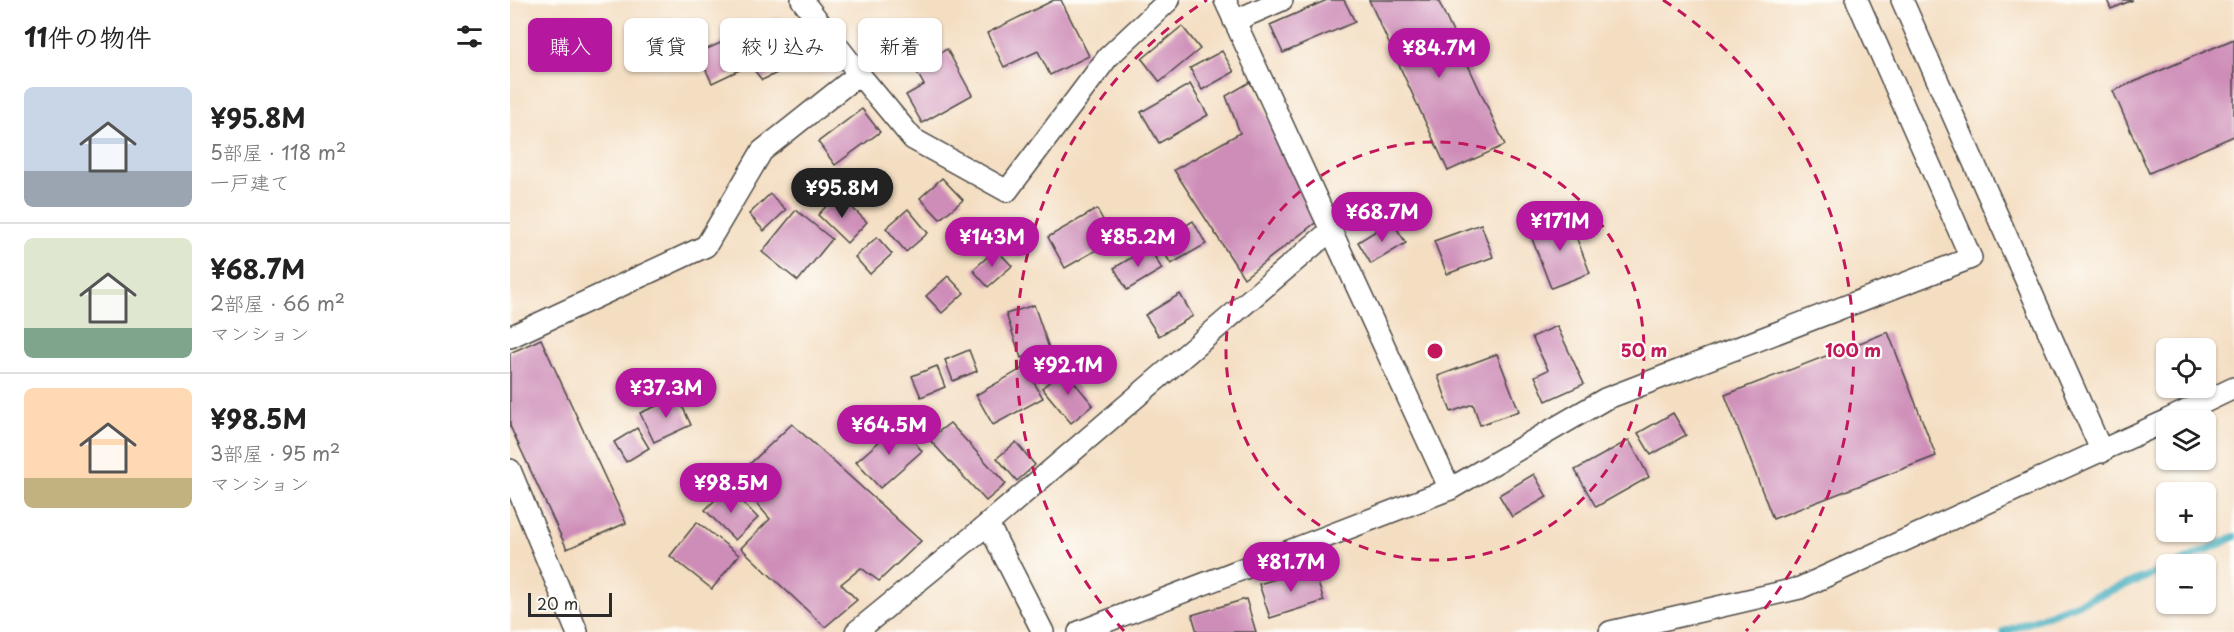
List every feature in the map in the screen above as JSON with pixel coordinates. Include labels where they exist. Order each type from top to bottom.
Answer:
[{"type":"street","points":[[802,0],[913,139],[1007,191],[1108,57],[1169,0]]},
{"type":"street","points":[[1225,0],[1450,489]]},
{"type":"street","points":[[1234,21],[1282,0]]},
{"type":"street","points":[[1079,632],[1450,489],[1605,399],[1971,258],[1857,0]]},
{"type":"street","points":[[1902,0],[2102,452]]},
{"type":"street","points":[[510,337],[705,246],[762,151],[859,74]]},
{"type":"street","points":[[856,632],[988,524],[1330,231]]},
{"type":"street","points":[[2188,410],[2234,388]]},
{"type":"street","points":[[1610,632],[1800,588],[2156,425]]},
{"type":"street","points":[[510,470],[577,632]]},
{"type":"street","points":[[988,524],[1043,632]]},
{"type":"building","points":[[1054,0],[1061,0],[1089,56],[1050,75],[1038,51],[1004,67],[987,33]]},
{"type":"building","points":[[1327,0],[1344,0],[1355,22],[1283,53],[1270,25]]},
{"type":"building","points":[[1369,0],[1438,0],[1505,145],[1448,171]]},
{"type":"building","points":[[2107,0],[2133,0],[2111,9]]},
{"type":"building","points":[[1182,26],[1200,49],[1160,82],[1142,59]]},
{"type":"building","points":[[2234,39],[2234,136],[2149,173],[2113,91]]},
{"type":"building","points":[[720,43],[720,72],[735,72],[712,83],[707,72],[708,48]]},
{"type":"building","points":[[947,49],[972,95],[922,123],[906,95],[924,85],[917,72],[942,72],[942,52]]},
{"type":"building","points":[[1222,51],[1234,72],[1202,90],[1190,68]]},
{"type":"building","points":[[756,72],[779,72],[762,80]]},
{"type":"building","points":[[1250,82],[1319,220],[1244,278],[1174,170],[1240,133],[1226,96]]},
{"type":"building","points":[[1190,84],[1208,115],[1159,143],[1141,112]]},
{"type":"building","points":[[862,109],[880,132],[835,165],[818,142]]},
{"type":"building","points":[[942,178],[963,200],[940,219],[920,198]]},
{"type":"building","points":[[770,194],[786,210],[764,231],[749,214]]},
{"type":"building","points":[[838,194],[867,222],[847,243],[818,215]]},
{"type":"building","points":[[908,209],[928,233],[906,252],[886,228]]},
{"type":"building","points":[[1097,209],[1114,240],[1065,268],[1048,237]]},
{"type":"building","points":[[796,210],[832,239],[798,281],[762,252]]},
{"type":"building","points":[[1568,215],[1590,273],[1551,288],[1529,231]]},
{"type":"building","points":[[1193,221],[1206,244],[1171,264],[1158,242]]},
{"type":"building","points":[[1392,221],[1406,243],[1371,264],[1358,242]]},
{"type":"building","points":[[1481,224],[1493,257],[1447,274],[1434,241]]},
{"type":"building","points":[[877,237],[892,254],[870,274],[855,257]]},
{"type":"building","points":[[1149,247],[1162,269],[1127,290],[1114,268]]},
{"type":"building","points":[[996,249],[1012,266],[988,287],[973,270]]},
{"type":"building","points":[[948,276],[964,293],[942,313],[926,296]]},
{"type":"building","points":[[1180,294],[1193,316],[1159,336],[1145,315]]},
{"type":"building","points":[[1034,305],[1049,348],[1021,358],[1006,314]]},
{"type":"building","points":[[1557,326],[1584,384],[1546,401],[1535,376],[1548,370],[1532,337]]},
{"type":"building","points":[[1888,332],[1936,456],[1773,519],[1725,395]]},
{"type":"building","points":[[541,339],[626,523],[567,549],[510,426],[510,353]]},
{"type":"building","points":[[969,350],[977,371],[953,381],[945,360]]},
{"type":"building","points":[[1497,354],[1519,411],[1480,425],[1473,404],[1451,412],[1438,376]]},
{"type":"building","points":[[937,366],[945,387],[921,397],[912,376]]},
{"type":"building","points":[[1025,367],[1043,398],[993,425],[976,395]]},
{"type":"building","points":[[1064,370],[1093,405],[1071,423],[1042,388]]},
{"type":"building","points":[[678,397],[691,425],[654,442],[640,413]]},
{"type":"building","points":[[1673,413],[1686,435],[1651,455],[1638,433]]},
{"type":"building","points":[[950,423],[1006,484],[986,501],[929,439]]},
{"type":"building","points":[[792,424],[921,541],[879,581],[861,568],[841,584],[857,600],[825,627],[741,548],[770,519],[735,478]]},
{"type":"building","points":[[899,424],[922,451],[880,488],[856,462]]},
{"type":"building","points":[[637,428],[649,448],[626,462],[614,442]]},
{"type":"building","points":[[1629,440],[1649,477],[1596,507],[1575,470]]},
{"type":"building","points":[[1016,442],[1035,465],[1017,481],[997,458]]},
{"type":"building","points":[[1534,474],[1547,497],[1512,517],[1499,495]]},
{"type":"building","points":[[728,487],[758,518],[735,540],[705,510]]},
{"type":"building","points":[[697,522],[739,555],[712,589],[670,556]]},
{"type":"building","points":[[1313,568],[1324,601],[1270,618],[1259,584]]},
{"type":"building","points":[[1246,599],[1256,632],[1197,632],[1192,615]]},
{"type":"waterway","points":[[2198,554],[2234,537]]},
{"type":"waterway","points":[[2004,632],[2156,573]]}]
